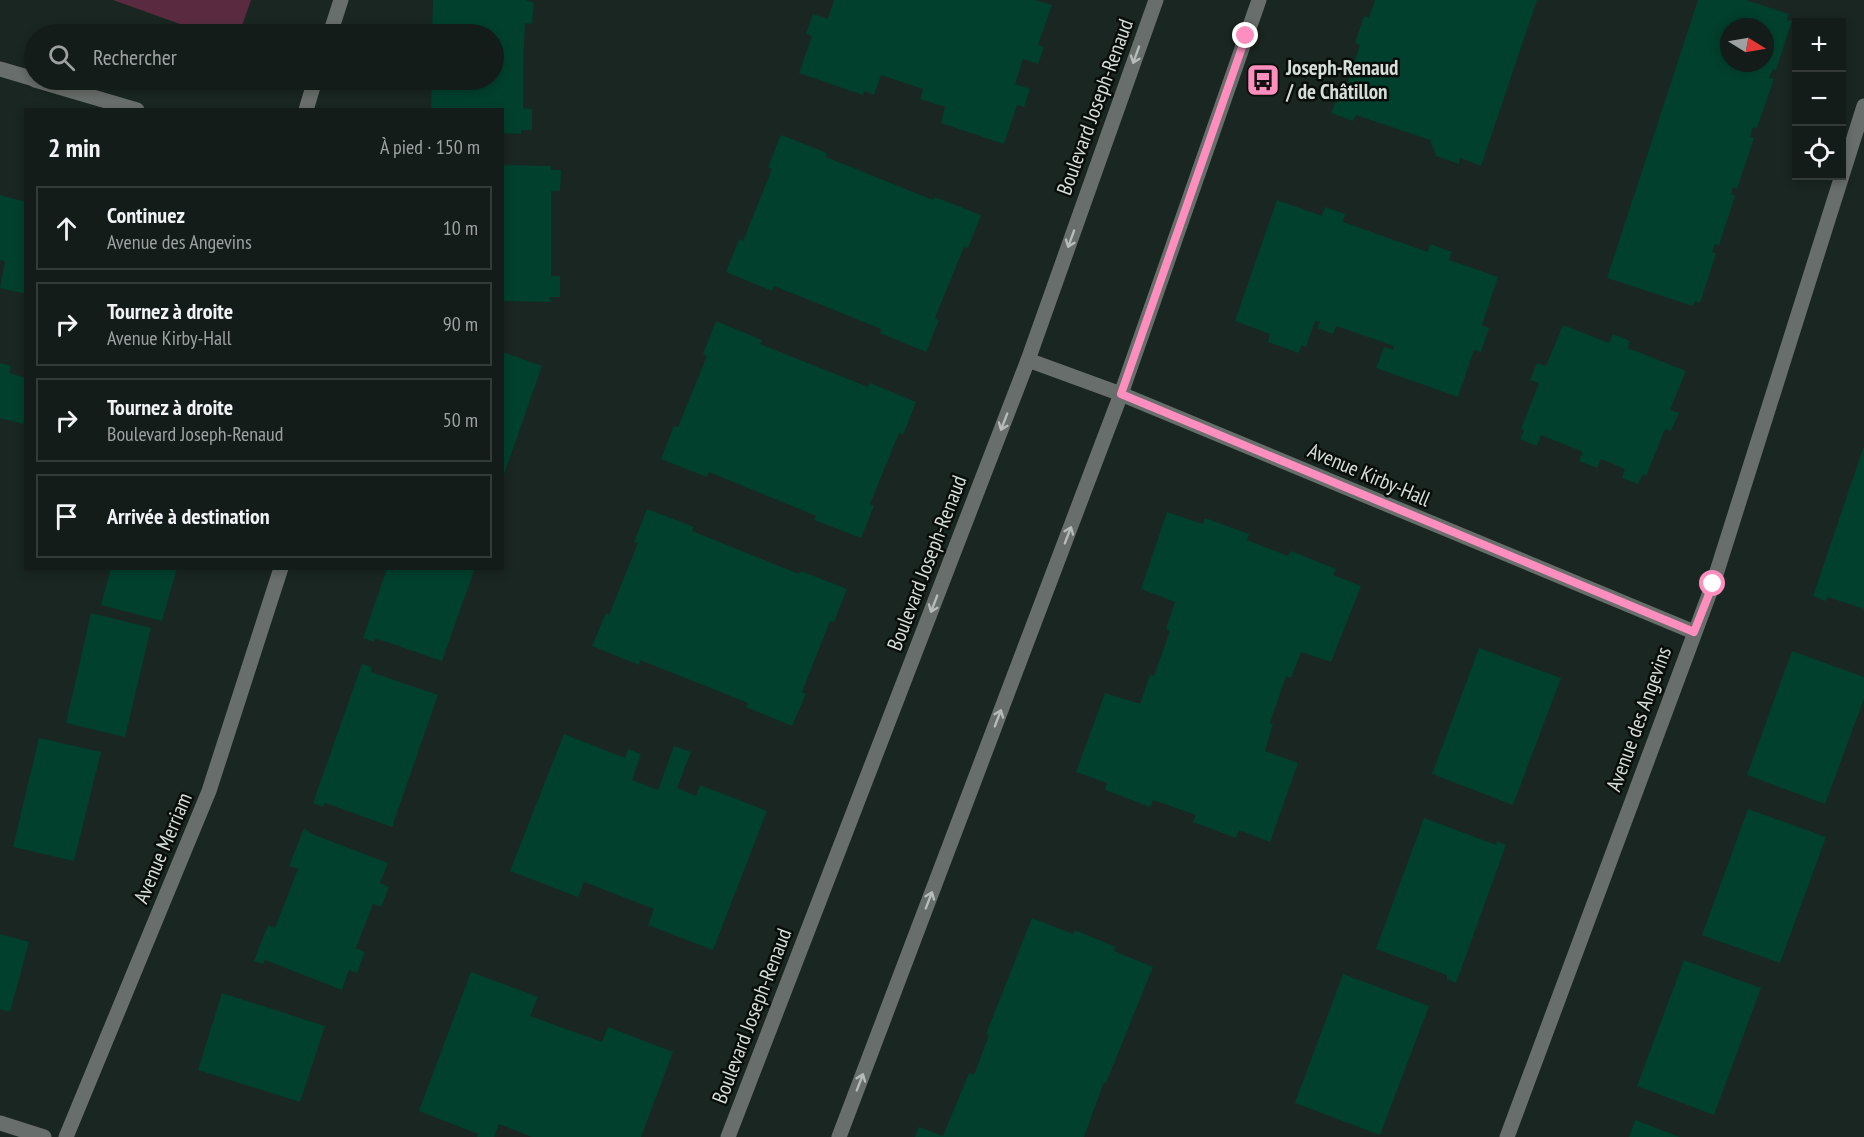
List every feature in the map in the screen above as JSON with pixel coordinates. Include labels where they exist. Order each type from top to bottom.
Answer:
[{"type":"street","points":[[333,24],[341,0]]},
{"type":"street","name":"Boulevard Joseph-Renaud","points":[[728,1137],[1028,360],[1156,0]]},
{"type":"street","points":[[839,1137],[1121,394],[1259,0]]},
{"type":"street","points":[[0,69],[24,77]]},
{"type":"street","points":[[69,90],[130,108]]},
{"type":"street","points":[[307,108],[312,90]]},
{"type":"street","name":"Avenue des Angevins","points":[[1507,1137],[1713,584],[1864,106]]},
{"type":"street","name":"Avenue Kirby-Hall","points":[[1028,360],[1121,394],[1694,632]]},
{"type":"street","name":"Avenue Merriam","points":[[66,1137],[209,791],[280,570]]},
{"type":"street","points":[[0,1123],[44,1137]]},
{"type":"shaded area","points":[[113,0],[251,0],[243,24],[180,24]]},
{"type":"building","points":[[433,0],[525,0],[534,3],[532,24],[525,23],[523,66],[523,108],[532,109],[532,130],[521,130],[521,134],[504,133],[504,108],[431,108],[432,90],[504,90],[504,24],[432,24]]},
{"type":"building","points":[[834,0],[1035,0],[1052,5],[1038,45],[1044,47],[1038,64],[1023,59],[1015,84],[1030,89],[1024,107],[1017,105],[1004,144],[941,123],[945,107],[920,99],[923,89],[881,75],[874,95],[864,91],[863,95],[799,73],[812,36],[806,34],[813,14],[828,19]]},
{"type":"building","points":[[1375,0],[1537,0],[1481,166],[1460,158],[1459,164],[1436,156],[1430,140],[1356,115],[1353,121],[1331,113],[1339,92],[1344,94],[1360,45],[1355,43],[1364,16],[1369,18]]},
{"type":"building","points":[[1698,0],[1746,0],[1789,14],[1787,20],[1792,21],[1776,70],[1774,69],[1774,18],[1720,18],[1720,72],[1772,72],[1769,78],[1774,79],[1757,128],[1753,127],[1750,137],[1754,138],[1737,189],[1733,187],[1731,194],[1735,196],[1719,245],[1715,244],[1712,252],[1716,254],[1700,303],[1695,301],[1693,306],[1607,278]]},
{"type":"building","points":[[781,135],[827,153],[826,157],[933,200],[935,197],[981,215],[968,248],[964,247],[935,318],[939,320],[926,352],[880,333],[881,329],[774,286],[772,291],[726,272],[739,239],[743,241],[772,169],[768,167]]},
{"type":"building","points":[[504,165],[551,166],[551,170],[561,170],[560,191],[551,191],[551,276],[560,276],[560,297],[550,297],[551,302],[504,301]]},
{"type":"building","points":[[0,195],[24,201],[24,294],[0,288],[5,261],[0,260]]},
{"type":"building","points":[[1277,200],[1322,216],[1325,207],[1345,214],[1343,222],[1428,252],[1430,244],[1452,252],[1449,260],[1498,277],[1482,325],[1489,328],[1481,352],[1474,350],[1458,397],[1376,368],[1384,347],[1393,350],[1394,346],[1336,326],[1333,334],[1317,328],[1320,322],[1315,321],[1306,347],[1301,345],[1299,353],[1268,342],[1270,334],[1235,321]]},
{"type":"building","points":[[716,321],[762,340],[760,344],[868,387],[870,383],[916,402],[903,435],[899,433],[870,504],[874,506],[861,538],[814,520],[816,516],[709,472],[707,477],[661,459],[674,426],[678,427],[707,356],[703,354]]},
{"type":"building","points":[[1563,325],[1609,343],[1613,334],[1630,341],[1628,348],[1686,371],[1670,410],[1679,413],[1671,431],[1665,429],[1646,476],[1643,474],[1638,484],[1622,478],[1625,469],[1601,459],[1597,468],[1579,461],[1583,452],[1541,435],[1537,446],[1520,439],[1524,430],[1521,429],[1539,383],[1530,380],[1537,363],[1546,366]]},
{"type":"building","points":[[504,353],[542,366],[504,474]]},
{"type":"building","points":[[0,363],[11,366],[9,373],[24,377],[24,420],[23,424],[0,418]]},
{"type":"building","points":[[1864,446],[1864,609],[1828,597],[1826,601],[1813,596]]},
{"type":"building","points":[[647,509],[694,527],[692,531],[799,574],[801,571],[847,589],[834,622],[830,621],[802,692],[806,694],[792,726],[746,707],[748,703],[640,660],[639,665],[592,646],[606,613],[609,615],[638,543],[634,542]]},
{"type":"building","points":[[1167,512],[1203,524],[1205,518],[1249,534],[1247,540],[1288,556],[1291,551],[1336,569],[1333,575],[1361,586],[1331,662],[1301,652],[1291,678],[1286,676],[1270,723],[1273,724],[1265,751],[1298,763],[1270,842],[1239,830],[1236,838],[1193,822],[1196,815],[1153,800],[1150,807],[1105,790],[1107,783],[1076,772],[1105,693],[1140,704],[1150,675],[1154,676],[1170,631],[1166,629],[1175,602],[1141,589]]},
{"type":"building","points":[[110,570],[176,570],[162,621],[101,605]]},
{"type":"building","points":[[386,570],[474,570],[442,661],[375,638],[374,642],[363,638]]},
{"type":"building","points":[[91,613],[151,628],[125,737],[66,723]]},
{"type":"building","points":[[1479,648],[1561,678],[1513,805],[1432,774]]},
{"type":"building","points":[[1792,651],[1864,677],[1864,699],[1825,804],[1747,775]]},
{"type":"building","points":[[362,664],[372,667],[371,672],[438,695],[392,827],[325,803],[323,807],[313,803]]},
{"type":"building","points":[[564,734],[625,758],[628,749],[641,754],[632,780],[658,790],[674,746],[691,752],[677,788],[696,796],[700,785],[767,811],[713,950],[648,925],[654,909],[584,882],[578,897],[510,871]]},
{"type":"building","points":[[39,738],[101,752],[74,861],[13,847]]},
{"type":"building","points":[[1748,809],[1826,837],[1780,963],[1702,935]]},
{"type":"building","points":[[1424,818],[1496,845],[1497,841],[1506,845],[1456,983],[1447,979],[1447,975],[1376,949]]},
{"type":"building","points":[[304,828],[312,834],[388,863],[380,883],[389,887],[381,907],[373,904],[356,948],[365,952],[357,973],[349,970],[342,990],[265,960],[263,964],[254,961],[268,925],[275,928],[298,869],[289,866]]},
{"type":"building","points":[[1032,918],[1073,934],[1075,930],[1116,947],[1114,951],[1153,967],[1106,1083],[1104,1082],[1084,1137],[915,1137],[919,1127],[943,1136],[969,1073],[974,1075],[989,1035],[986,1034]]},
{"type":"building","points":[[0,934],[29,942],[10,1012],[0,1009]]},
{"type":"building","points":[[1684,960],[1761,988],[1714,1115],[1637,1086]]},
{"type":"building","points":[[471,972],[538,997],[530,1016],[602,1042],[608,1027],[673,1052],[641,1137],[532,1137],[499,1124],[494,1137],[477,1137],[478,1134],[419,1111]]},
{"type":"building","points":[[1343,974],[1429,1006],[1380,1135],[1295,1103]]},
{"type":"building","points":[[222,993],[325,1026],[300,1102],[198,1070]]},
{"type":"building","points":[[1635,1120],[1680,1137],[1629,1137]]},
{"type":"place","name":"Joseph-Renaud / de Châtillon","points":[[1263,80]]},
{"type":"route","points":[[1246,36],[1121,394],[1694,632],[1713,584]]}]
